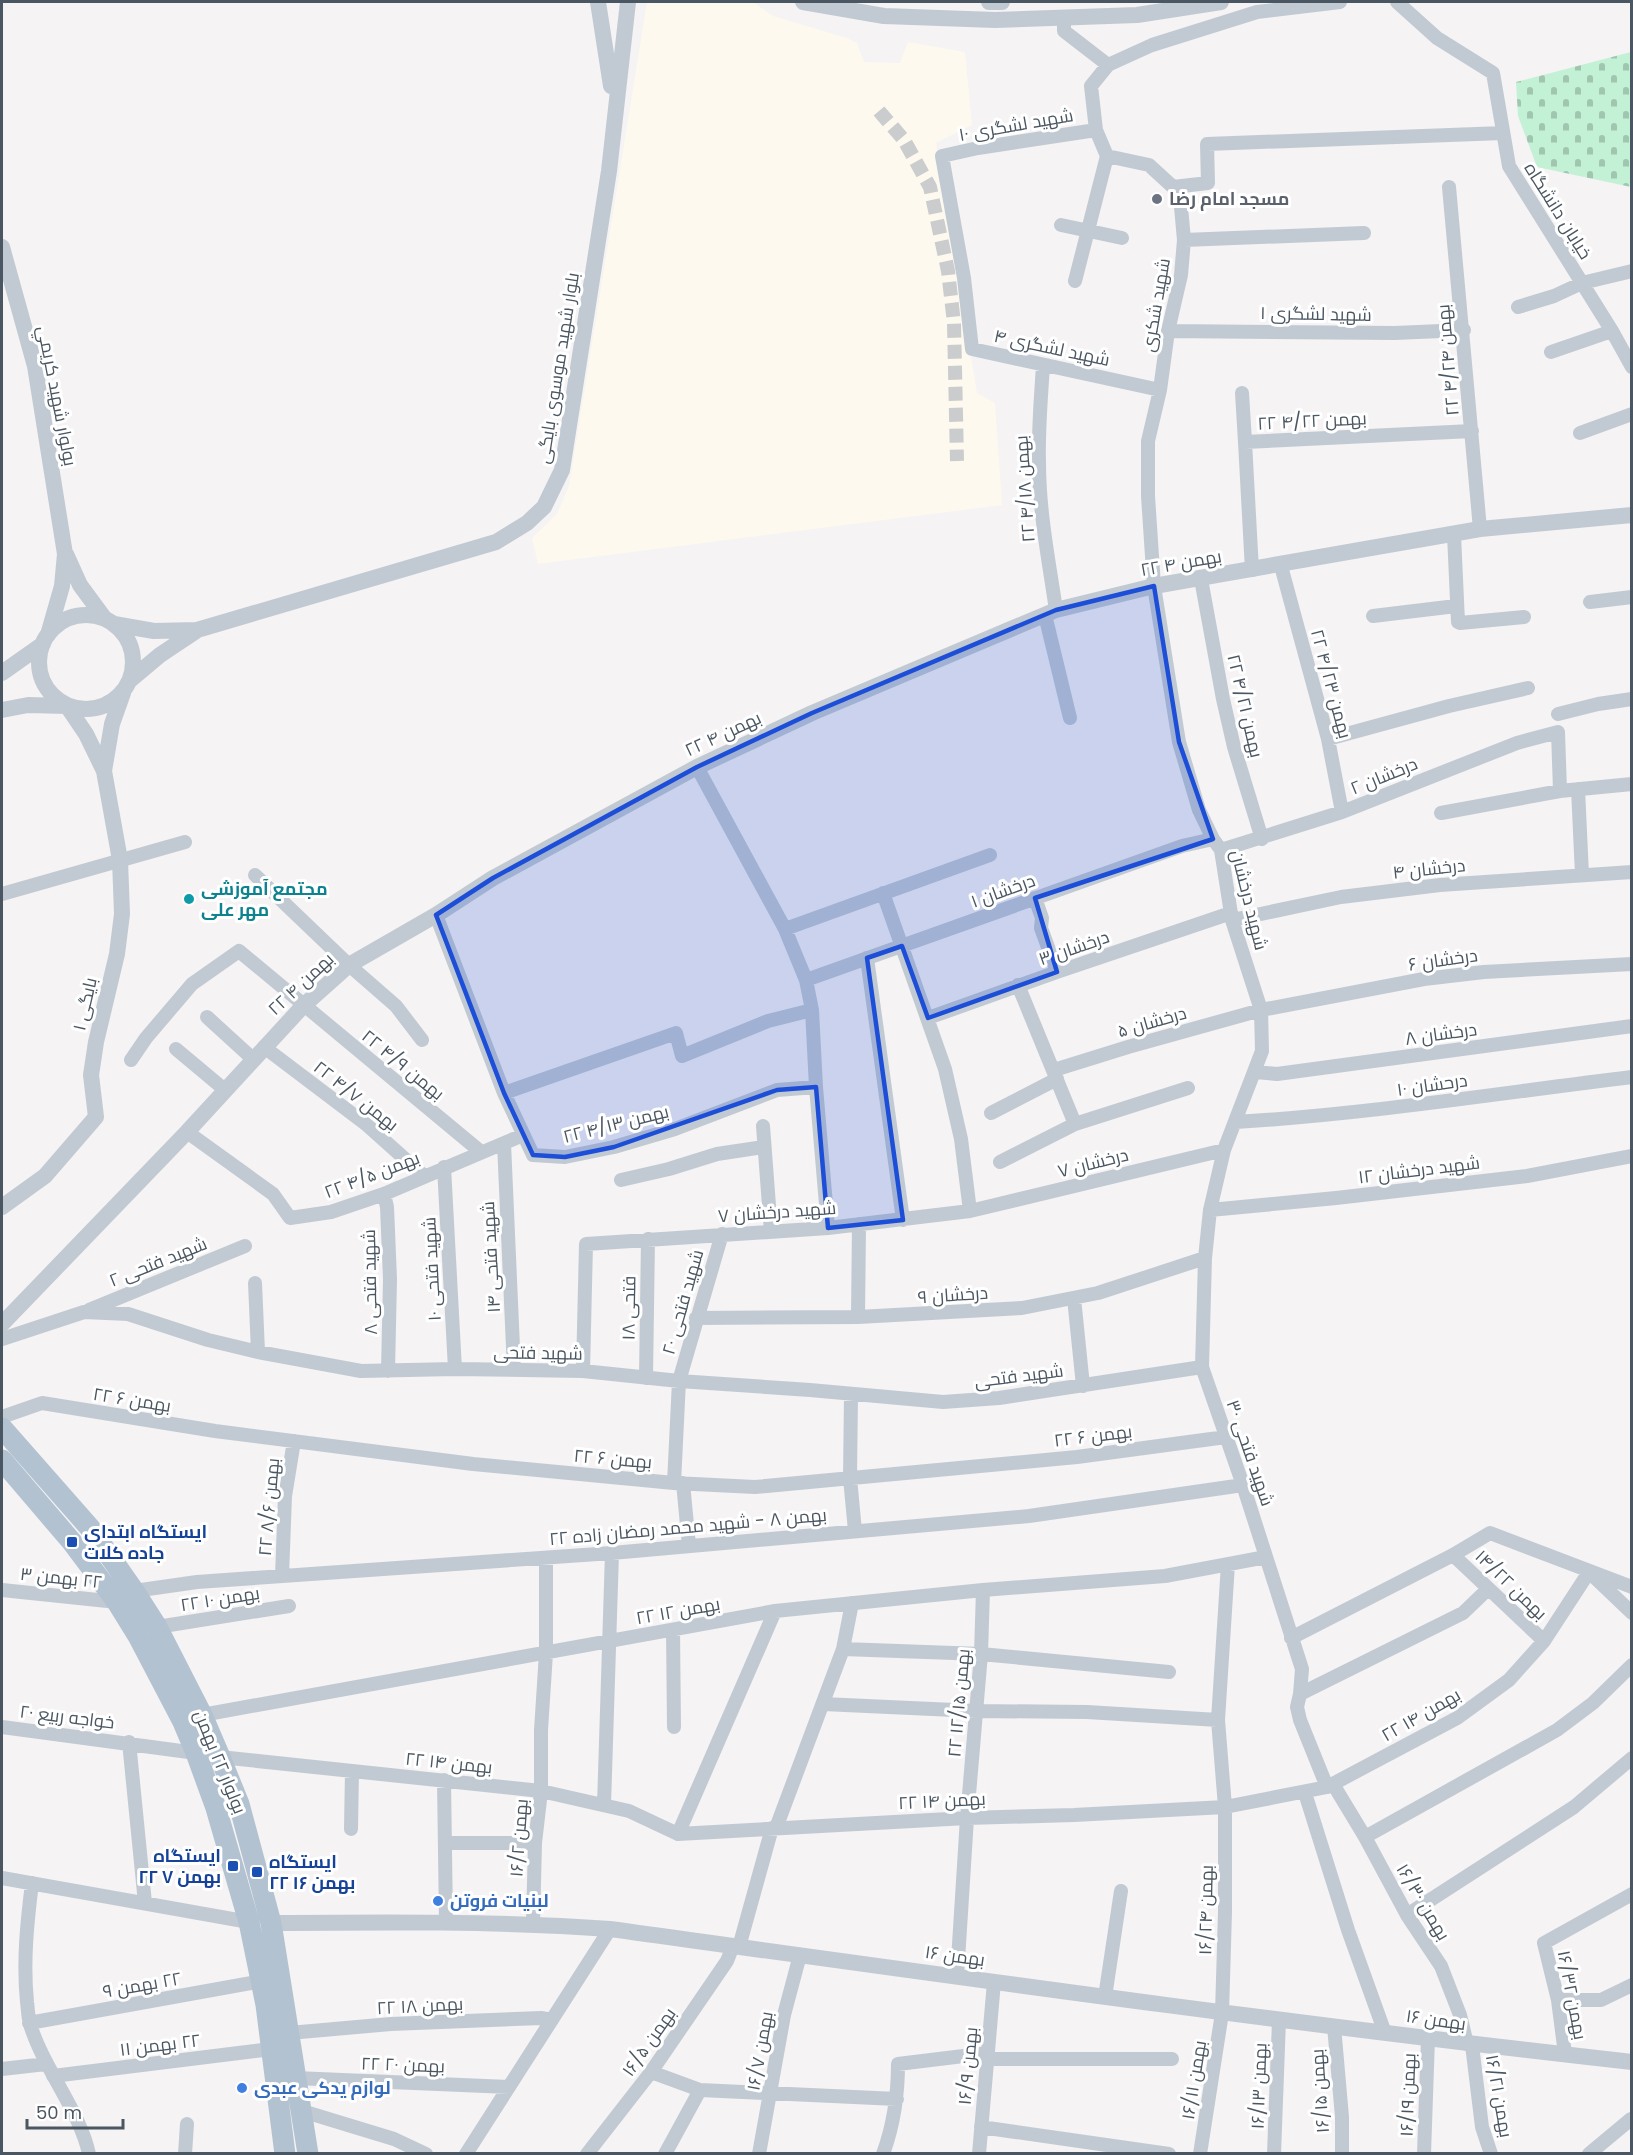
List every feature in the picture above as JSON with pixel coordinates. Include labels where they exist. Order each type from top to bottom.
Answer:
[{"type":"main road","name":"بولوار ۲۲ بهمن","points":[[2,1428],[90,1528],[125,1596],[138,1636],[183,1722],[196,1753],[216,1808],[249,1922],[262,1981],[285,2154]]},
{"type":"main road","name":"بولوار ۲۲ بهمن","points":[[2,1460],[72,1542],[157,1627],[202,1715],[239,1804],[271,1923],[308,2154]]},
{"type":"street","name":"بلوار شهید موسوی بایگی","points":[[598,2],[614,113]]},
{"type":"street","name":"بلوار شهید موسوی بایگی","points":[[109,622],[154,632],[197,630],[496,542],[527,523],[544,507],[562,470],[609,171],[628,2]]},
{"type":"street","points":[[803,2],[884,16],[995,20],[1137,15],[1221,2]]},
{"type":"street","points":[[989,2],[1002,2]]},
{"type":"street","points":[[1075,281],[1107,156],[1096,130],[1091,86],[1107,65],[1152,45],[1257,12],[1340,2]]},
{"type":"street","name":"خیابان دانشگاه","points":[[1397,2],[1437,39],[1493,73],[1509,166],[1630,358]]},
{"type":"street","points":[[1064,17],[1064,31],[1107,65]]},
{"type":"street","name":"شهید لشگری ۱۰","points":[[972,349],[964,278],[942,156],[978,148],[1096,130]]},
{"type":"street","points":[[1107,156],[1149,165],[1173,187],[1208,183],[1207,144],[1503,133]]},
{"type":"street","name":"شهید شکری","points":[[1154,586],[1148,496],[1148,441],[1161,390],[1168,331],[1181,275],[1184,240],[1181,207],[1173,187]]},
{"type":"street","name":"۲۲ بهمن ۴/۲۴","points":[[1449,187],[1464,330],[1480,529]]},
{"type":"street","points":[[1060,225],[1122,238]]},
{"type":"street","points":[[1184,240],[1364,233]]},
{"type":"street","name":"بولوار شهيد كريمي","points":[[2,247],[34,366],[65,554],[62,586],[45,639]]},
{"type":"street","points":[[1518,306],[1554,296],[1582,283],[1632,271]]},
{"type":"street","name":"شهید لشگری ۱","points":[[1168,331],[1395,333],[1464,330]]},
{"type":"street","points":[[1551,352],[1611,331]]},
{"type":"street","name":"شهید لشگری ۴","points":[[972,349],[1161,390]]},
{"type":"street","name":"۲۲ بهمن ۴/۱۸","points":[[1043,365],[1039,465],[1051,613],[1070,718]]},
{"type":"street","points":[[1242,393],[1245,442]]},
{"type":"street","points":[[1580,433],[1632,414]]},
{"type":"street","name":"۲۲ بهمن ۴/۲۲","points":[[1252,570],[1245,442],[1472,431]]},
{"type":"street","name":"۲۲ بهمن ۴","points":[[2,1324],[187,1132],[303,1006],[349,965],[436,915],[493,878],[697,767],[812,713],[1051,613],[1154,586],[1281,566],[1480,529],[1632,515]]},
{"type":"street","points":[[1454,534],[1458,622],[1524,617]]},
{"type":"street","name":"بولوار شهيد كريمي","points":[[65,554],[80,585],[109,622]]},
{"type":"street","name":"۲۲ بهمن ۴/۲۳","points":[[1281,566],[1328,739],[1341,812]]},
{"type":"street","name":"۲۲ بهمن ۴/۲۱","points":[[1201,579],[1234,747],[1262,839]]},
{"type":"street","name":"شهید درخشان","points":[[1154,586],[1179,742],[1199,810],[1217,845],[1232,916],[1261,1010],[1262,1051],[1224,1150],[1210,1210]]},
{"type":"street","points":[[1590,602],[1632,597]]},
{"type":"street","points":[[1373,616],[1456,606]]},
{"type":"street","points":[[2,673],[45,639],[55,627],[74,617],[94,616],[122,631],[132,650],[132,670],[112,724],[104,771]]},
{"type":"street","name":"بلوار شهید موسوی بایگی","points":[[127,685],[160,655],[197,630]]},
{"type":"street","points":[[45,639],[39,665],[44,685],[67,706],[86,734],[104,771]]},
{"type":"street","points":[[2,710],[27,705],[67,706],[78,709],[98,708],[108,704],[127,685]]},
{"type":"street","points":[[1328,739],[1449,706],[1528,688]]},
{"type":"street","points":[[1558,714],[1598,704],[1632,699]]},
{"type":"street","name":"درخشان ۲","points":[[1217,845],[1262,839],[1341,812],[1517,742],[1558,732],[1560,791]]},
{"type":"street","points":[[697,767],[785,929],[806,980],[812,1010],[828,1228]]},
{"type":"street","name":"بایگی ۱","points":[[2,1207],[45,1176],[96,1117],[91,1075],[96,1042],[117,954],[122,914],[120,860],[104,771]]},
{"type":"street","points":[[1441,813],[1560,791],[1632,784]]},
{"type":"street","points":[[1578,789],[1582,875]]},
{"type":"street","points":[[2,894],[185,842]]},
{"type":"street","name":"درخشان ۱","points":[[806,980],[1182,846],[1217,845]]},
{"type":"street","points":[[785,929],[990,855]]},
{"type":"street","name":"درخشان ۴","points":[[1232,916],[1440,885],[1632,872]]},
{"type":"street","points":[[255,875],[349,965],[396,1006],[422,1040]]},
{"type":"street","points":[[883,893],[945,1069],[961,1139],[970,1211]]},
{"type":"street","points":[[1035,898],[1042,918],[1041,928],[1058,972]]},
{"type":"street","name":"۲۲ بهمن ۴/۱۳","points":[[436,915],[504,1093],[533,1155],[565,1158],[614,1147],[675,1129],[777,1090],[816,1087]]},
{"type":"street","name":"درخشان ۳","points":[[928,1018],[1058,972],[1232,916]]},
{"type":"street","name":"۲۲ بهمن ۴/۹","points":[[131,1060],[146,1038],[192,984],[239,951],[481,1152]]},
{"type":"street","points":[[867,958],[903,1220]]},
{"type":"street","name":"درخشان ۶","points":[[1261,1010],[1474,973],[1632,964]]},
{"type":"street","points":[[1018,986],[1075,1124]]},
{"type":"street","points":[[504,1093],[676,1033],[682,1056],[768,1021],[812,1010]]},
{"type":"street","name":"درخشان ۵","points":[[991,1113],[1055,1075],[1128,1047],[1261,1010]]},
{"type":"street","name":"۲۲ بهمن ۴/۷","points":[[207,1017],[367,1125],[423,1176]]},
{"type":"street","name":"درخشان ۸","points":[[1255,1072],[1277,1074],[1632,1026]]},
{"type":"street","points":[[176,1049],[225,1090]]},
{"type":"street","name":"درحشان ۱۰","points":[[1236,1122],[1347,1114],[1632,1077]]},
{"type":"street","points":[[1000,1162],[1075,1124],[1188,1088]]},
{"type":"street","points":[[763,1126],[771,1232]]},
{"type":"street","name":"۲۲ بهمن ۴/۵","points":[[187,1132],[273,1194],[290,1218],[332,1212],[384,1194],[523,1135]]},
{"type":"street","name":"شهید فتحی ۱۴","points":[[504,1143],[514,1370]]},
{"type":"street","points":[[621,1180],[669,1169],[717,1154],[764,1147]]},
{"type":"street","name":"درخشان ۷","points":[[970,1211],[1224,1150]]},
{"type":"street","name":"شهید درخشان ۱۲","points":[[1210,1210],[1527,1176],[1632,1156]]},
{"type":"street","name":"شهید فتحی ۱۰","points":[[444,1167],[455,1369]]},
{"type":"street","name":"شهید فتحی ۸","points":[[384,1194],[387,1207],[390,1279],[388,1371]]},
{"type":"street","name":"شهید فتحی ۳۰","points":[[1210,1210],[1205,1258],[1202,1367],[1243,1485],[1302,1669],[1300,1694]]},
{"type":"street","name":"شهید درخشان ۷","points":[[583,1371],[586,1244],[828,1228],[970,1211]]},
{"type":"street","points":[[858,1317],[859,1224]]},
{"type":"street","name":"شهید فتحی ۲۰","points":[[689,1546],[678,1483],[679,1381],[722,1234]]},
{"type":"street","name":"فتحی ۱۸","points":[[646,1378],[648,1239]]},
{"type":"street","name":"شهید فتحی ۲","points":[[84,1312],[245,1246]]},
{"type":"street","name":"درخشان ۹","points":[[696,1318],[858,1317],[1022,1308],[1098,1293],[1205,1258]]},
{"type":"street","points":[[255,1283],[258,1352]]},
{"type":"street","name":"شهید فتحی","points":[[1074,1298],[1083,1386]]},
{"type":"street","name":"شهید فتحی","points":[[2,1339],[84,1312],[128,1314],[208,1340],[258,1352],[361,1371],[455,1369],[583,1371],[943,1402],[999,1398],[1202,1367]]},
{"type":"street","points":[[851,1394],[850,1478],[855,1530]]},
{"type":"street","name":"۲۲ بهمن ۶","points":[[2,1417],[42,1403],[215,1431],[473,1464],[678,1483],[755,1487],[1077,1457],[1226,1437]]},
{"type":"street","name":"۲۲ بهمن ۸/۶","points":[[282,1576],[285,1496],[294,1441]]},
{"type":"street","name":"۲۲ بهمن ۸ - شهید محمد رمضان زاده","points":[[125,1596],[197,1582],[546,1558],[1029,1516],[1243,1485]]},
{"type":"street","points":[[1291,1638],[1453,1555],[1490,1533],[1632,1587]]},
{"type":"street","points":[[604,1805],[612,1552]]},
{"type":"street","name":"بهمن ۱۴/۲۲","points":[[1453,1555],[1544,1641]]},
{"type":"street","points":[[1228,1564],[1266,1557]]},
{"type":"street","name":"بهمن ۱۶/۲","points":[[533,1923],[535,1843],[541,1791],[541,1730],[546,1653],[546,1558]]},
{"type":"street","name":"۲۲ بهمن ۱۲","points":[[202,1715],[775,1611],[983,1590],[1165,1576],[1228,1564]]},
{"type":"street","name":"بهمن ۱۶/۲۴","points":[[1222,2013],[1225,1807],[1218,1720],[1228,1564]]},
{"type":"street","points":[[1589,1572],[1632,1613]]},
{"type":"street","name":"۲۲ بهمن ۱۴","points":[[220,1757],[541,1791],[629,1811],[678,1833],[1225,1807],[1305,1793],[1330,1785],[1457,1718],[1509,1680],[1544,1641],[1589,1572]]},
{"type":"street","points":[[1300,1694],[1463,1613],[1488,1589]]},
{"type":"street","name":"٢٢ بهمن ۳","points":[[2,1590],[125,1596]]},
{"type":"street","name":"۲۲ بهمن ۱۲/۱۵","points":[[957,1976],[981,1654],[983,1590]]},
{"type":"street","name":"بهمن ۱۶/۵","points":[[587,2154],[651,2072],[736,1946],[774,1828],[843,1649],[852,1603]]},
{"type":"street","name":"۲۲ بهمن ۱۰","points":[[157,1627],[289,1606]]},
{"type":"street","points":[[678,1833],[775,1611]]},
{"type":"street","points":[[673,1630],[674,1727]]},
{"type":"street","points":[[843,1649],[981,1654],[1169,1672]]},
{"type":"street","points":[[1365,1837],[1557,1730],[1593,1702],[1632,1665]]},
{"type":"street","name":"بهمن ۱۶/۳۰","points":[[1300,1694],[1297,1707],[1300,1720],[1330,1785],[1365,1837],[1407,1915],[1441,1966],[1469,2044]]},
{"type":"street","points":[[823,1704],[976,1711],[1087,1712],[1218,1720]]},
{"type":"street","name":"خواجه ربیع ۲۰","points":[[2,1727],[129,1742],[196,1753]]},
{"type":"street","points":[[129,1742],[145,1903]]},
{"type":"street","points":[[1407,1915],[1574,1808],[1632,1758]]},
{"type":"street","points":[[351,1830],[352,1771]]},
{"type":"street","points":[[444,1780],[446,1922]]},
{"type":"street","points":[[1305,1793],[1348,1930],[1385,2033]]},
{"type":"street","points":[[445,1843],[535,1843]]},
{"type":"street","points":[[2,1878],[249,1922]]},
{"type":"street","points":[[32,1883],[25,1941],[25,1984],[29,2023],[50,2070],[86,2138],[89,2154]]},
{"type":"street","points":[[1105,1997],[1121,1891]]},
{"type":"street","name":"بهمن ۱۶/۳۲","points":[[1565,2054],[1558,2000],[1544,1943],[1632,1894]]},
{"type":"street","name":"بهمن ۱۶","points":[[271,1923],[533,1923],[610,1929],[1222,2013],[1632,2062]]},
{"type":"street","points":[[466,2154],[610,1929]]},
{"type":"street","name":"بهمن ۱۶/۷","points":[[759,2154],[784,2015],[800,1955]]},
{"type":"street","name":"٢٢ بهمن ۹","points":[[29,2023],[262,1981]]},
{"type":"street","name":"بهمن ۱۶/۹","points":[[979,2154],[994,1982]]},
{"type":"street","points":[[1558,2000],[1601,2000],[1632,1984]]},
{"type":"street","name":"بهمن ۱۶/۱۱","points":[[1200,2154],[1222,2013]]},
{"type":"street","name":"۲۲ بهمن ۱۸","points":[[289,2033],[392,2024],[541,2018],[552,2020]]},
{"type":"street","name":"بهمن ۱۶/۱۳","points":[[1274,2154],[1280,2020]]},
{"type":"street","name":"بهمن ۱۶/۱۵","points":[[1334,2026],[1342,2117],[1342,2154]]},
{"type":"street","name":"بهمن ۱۶/۱۹","points":[[1424,2154],[1428,2038]]},
{"type":"street","name":"بهمن ۱۶/۲۱","points":[[1469,2044],[1482,2127],[1491,2154]]},
{"type":"street","name":"٢٢ بهمن ١١","points":[[2,2069],[50,2070],[271,2049]]},
{"type":"street","points":[[883,2154],[891,2130],[897,2099],[898,2064],[988,2056],[1172,2059]]},
{"type":"street","points":[[651,2072],[700,2090],[897,2099]]},
{"type":"street","name":"۲۲ بهمن ۲۰","points":[[295,2078],[509,2087]]},
{"type":"street","points":[[665,2154],[700,2090]]},
{"type":"street","points":[[302,2111],[394,2139],[426,2154]]},
{"type":"street","points":[[1589,2154],[1631,2119]]},
{"type":"street","points":[[185,2154],[187,2124]]},
{"type":"street","points":[[981,2127],[1169,2154]]},
{"type":"highlighted area","points":[[1154,586],[1179,742],[1213,839],[1035,898],[1057,972],[928,1018],[902,946],[867,958],[903,1220],[828,1228],[816,1087],[777,1090],[614,1147],[565,1157],[533,1155],[504,1093],[436,915],[493,878],[697,767],[812,713],[1056,610]]},
{"type":"shaded area","points":[[647,2],[753,2],[773,16],[857,43],[864,62],[900,63],[908,42],[965,52],[972,125],[936,143],[977,393],[995,403],[1002,505],[538,564],[532,538],[557,514],[569,486]]},
{"type":"green space","points":[[1631,52],[1631,187],[1537,167],[1518,116],[1516,82]]},
{"type":"tunnel","points":[[879,111],[904,140],[930,187],[948,271],[954,323],[957,461]]},
{"type":"place","name":"مسجد امام رضا","points":[[1157,199]]},
{"type":"place","name":"مجتمع آموزشی مهر علی","points":[[189,899]]},
{"type":"place","name":"ایستگاه ابتدای جاده کلات","points":[[72,1542]]},
{"type":"place","name":"ایستگاه ۲۲ بهمن ۷","points":[[233,1866]]},
{"type":"place","name":"ایستگاه ۲۲ بهمن ۱۶","points":[[257,1872]]},
{"type":"place","name":"لبنیات فروتن","points":[[438,1901]]},
{"type":"place","name":"لوازم یدکی عبدی","points":[[242,2088]]}]
